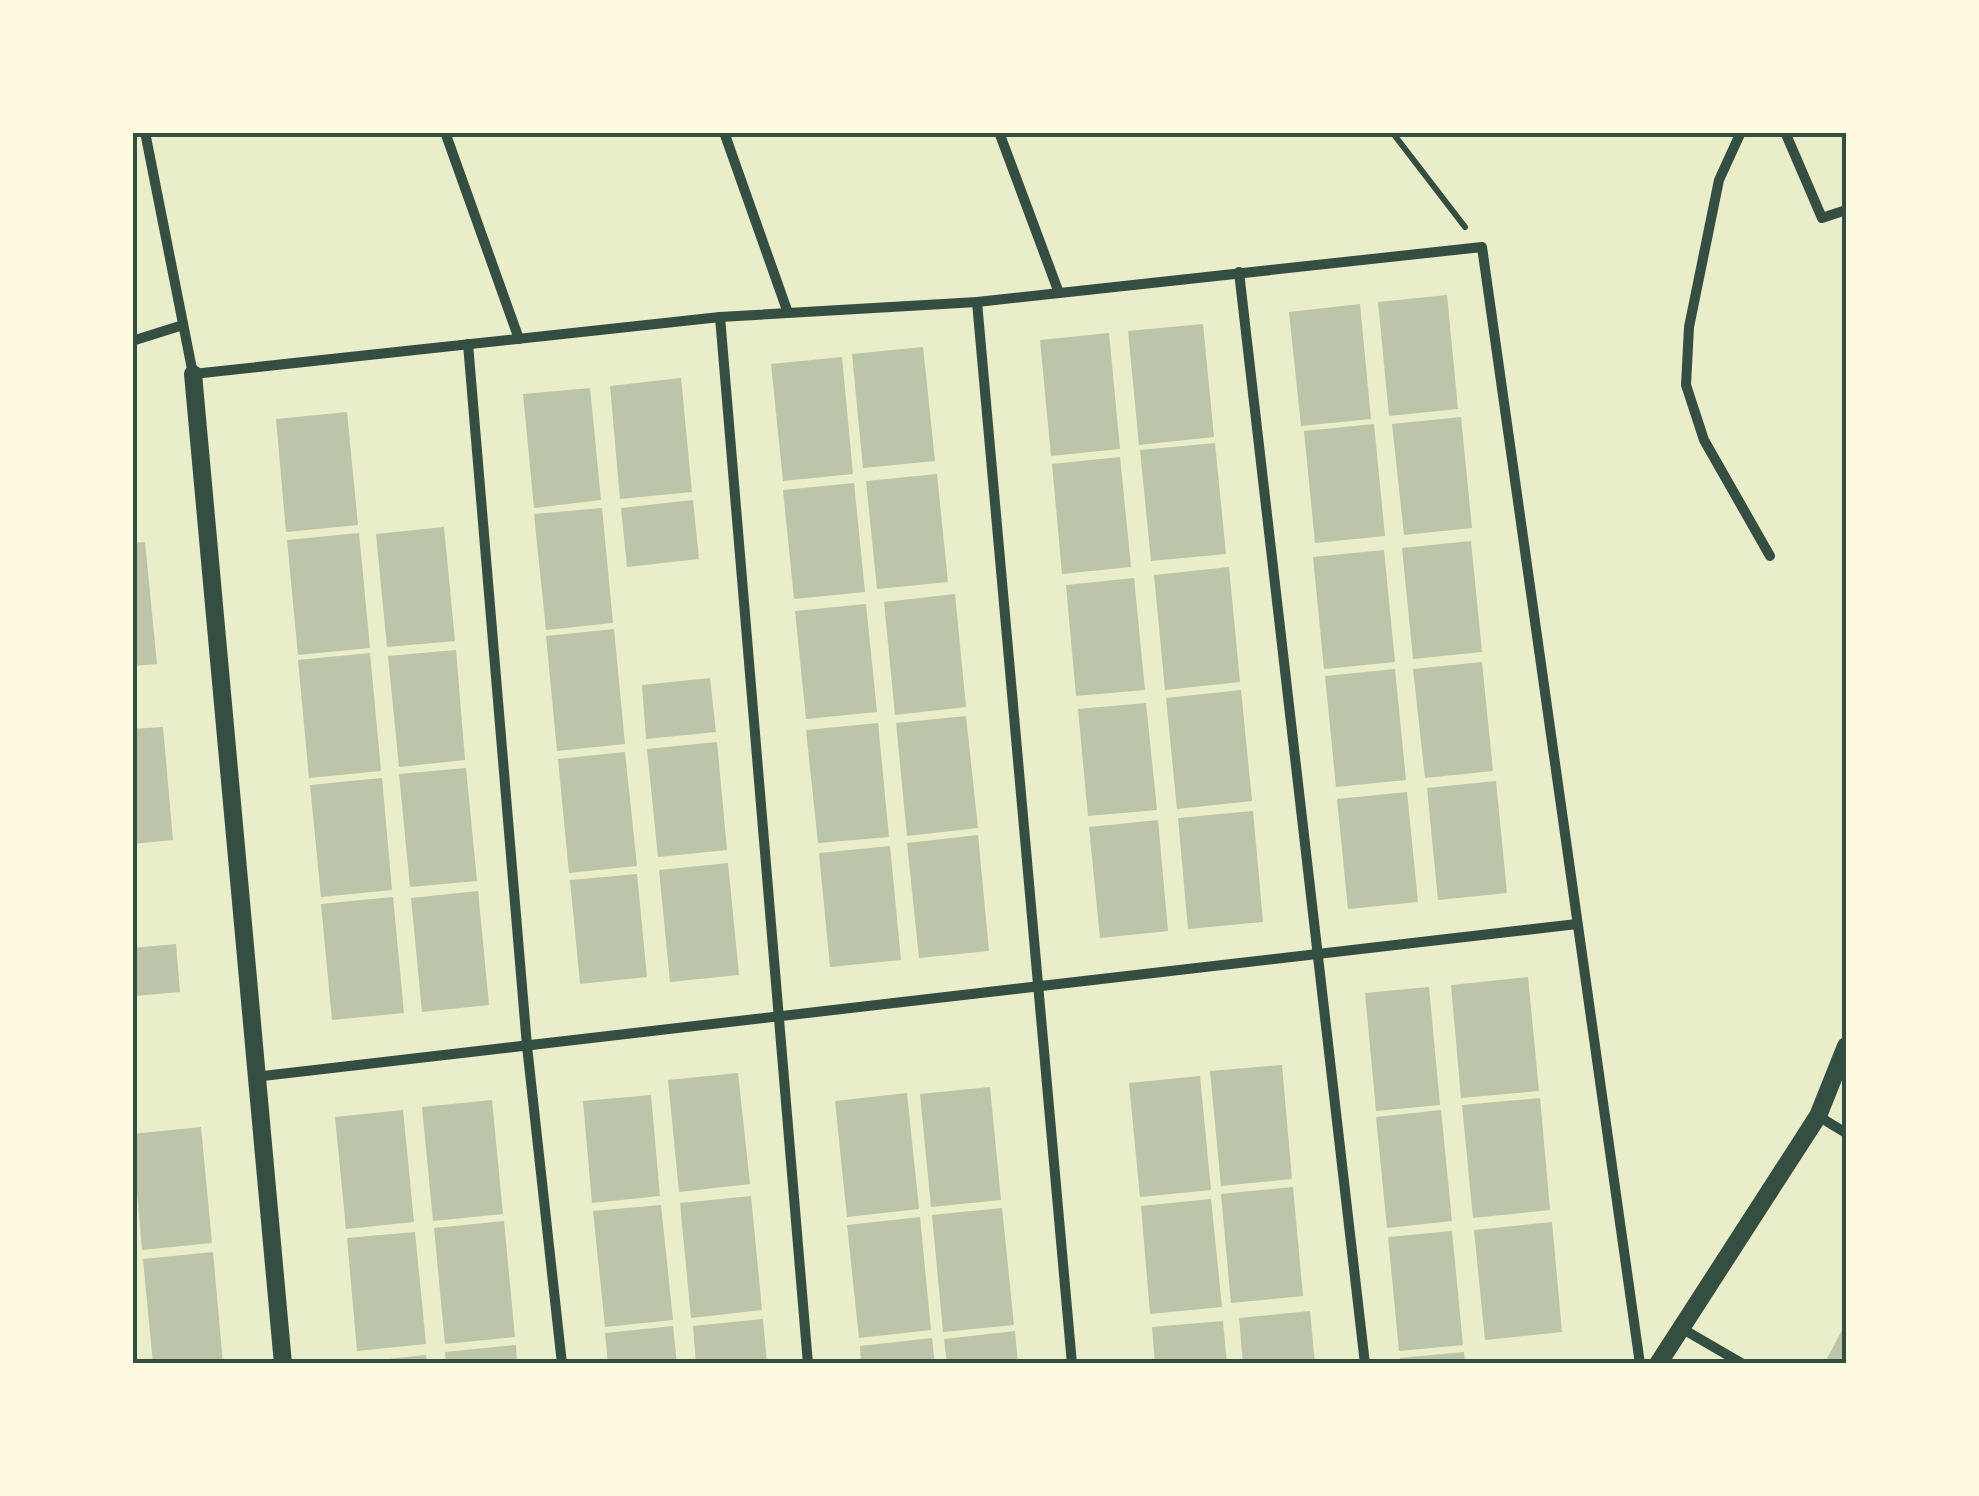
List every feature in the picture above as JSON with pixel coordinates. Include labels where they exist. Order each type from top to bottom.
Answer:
[{"type":"street","points":[[145,132],[192,374],[283,1364]]},
{"type":"street","points":[[446,132],[519,338]]},
{"type":"street","points":[[724,132],[788,314]]},
{"type":"street","points":[[999,132],[1059,293]]},
{"type":"street","points":[[1741,132],[1719,180],[1689,327],[1686,385],[1704,440],[1770,556]]},
{"type":"street","points":[[1785,132],[1822,218],[1846,210]]},
{"type":"street","points":[[192,374],[720,317],[977,302],[1482,248],[1640,1364]]},
{"type":"street","points":[[1239,272],[1365,1364]]},
{"type":"street","points":[[977,302],[1072,1364]]},
{"type":"street","points":[[720,317],[808,1364]]},
{"type":"street","points":[[132,342],[183,326]]},
{"type":"street","points":[[468,344],[527,1046],[562,1364]]},
{"type":"street","points":[[254,1078],[1577,924]]},
{"type":"street","points":[[1658,1364],[1818,1116],[1846,1046]]},
{"type":"street","points":[[1818,1116],[1846,1133]]},
{"type":"street","points":[[1680,1328],[1743,1364]]},
{"type":"path","points":[[1392,132],[1482,248]]},
{"type":"building","points":[[1447,295],[1458,409],[1389,416],[1378,302]]},
{"type":"building","points":[[1360,304],[1371,419],[1301,426],[1289,312]]},
{"type":"building","points":[[1203,324],[1214,437],[1139,445],[1128,331]]},
{"type":"building","points":[[1109,333],[1120,449],[1051,456],[1040,340]]},
{"type":"building","points":[[923,347],[935,461],[863,468],[852,354]]},
{"type":"building","points":[[842,357],[853,474],[783,481],[771,364]]},
{"type":"building","points":[[681,378],[692,492],[620,499],[610,386]]},
{"type":"building","points":[[590,388],[601,500],[534,508],[523,394]]},
{"type":"building","points":[[347,412],[358,525],[286,532],[276,419]]},
{"type":"building","points":[[1461,417],[1472,528],[1404,535],[1392,424]]},
{"type":"building","points":[[1374,424],[1385,536],[1315,543],[1304,431]]},
{"type":"building","points":[[1215,443],[1226,554],[1151,561],[1140,450]]},
{"type":"building","points":[[1120,457],[1131,567],[1062,574],[1052,464]]},
{"type":"building","points":[[937,474],[948,582],[877,589],[866,481]]},
{"type":"building","points":[[854,483],[865,592],[794,599],[783,490]]},
{"type":"building","points":[[693,500],[699,559],[627,567],[621,508]]},
{"type":"building","points":[[602,508],[613,623],[546,630],[534,514]]},
{"type":"building","points":[[444,527],[455,641],[387,647],[376,534]]},
{"type":"building","points":[[359,533],[370,648],[298,655],[287,540]]},
{"type":"building","points":[[1471,541],[1482,652],[1413,659],[1402,548]]},
{"type":"building","points":[[145,542],[157,664],[132,666],[132,543]]},
{"type":"building","points":[[1384,550],[1395,662],[1324,669],[1313,557]]},
{"type":"building","points":[[1229,567],[1240,682],[1165,690],[1154,575]]},
{"type":"building","points":[[1134,578],[1145,690],[1076,696],[1066,585]]},
{"type":"building","points":[[955,594],[966,707],[895,715],[884,602]]},
{"type":"building","points":[[866,604],[877,712],[806,719],[795,611]]},
{"type":"building","points":[[614,629],[625,744],[557,751],[546,636]]},
{"type":"building","points":[[456,650],[465,760],[399,767],[388,656]]},
{"type":"building","points":[[370,653],[381,771],[309,778],[298,660]]},
{"type":"building","points":[[1482,662],[1493,771],[1425,778],[1413,669]]},
{"type":"building","points":[[1395,669],[1406,780],[1336,787],[1325,676]]},
{"type":"building","points":[[710,678],[716,732],[646,739],[642,685]]},
{"type":"building","points":[[1241,690],[1252,801],[1177,809],[1166,698]]},
{"type":"building","points":[[1146,703],[1157,810],[1088,816],[1078,709]]},
{"type":"building","points":[[966,716],[978,828],[907,836],[896,723]]},
{"type":"building","points":[[878,723],[889,837],[818,843],[806,730]]},
{"type":"building","points":[[163,727],[173,840],[132,844],[132,729]]},
{"type":"building","points":[[717,742],[727,850],[658,857],[647,749]]},
{"type":"building","points":[[625,752],[637,866],[569,873],[558,759]]},
{"type":"building","points":[[466,768],[477,881],[410,887],[399,774]]},
{"type":"building","points":[[382,778],[392,890],[321,897],[310,785]]},
{"type":"building","points":[[1496,781],[1507,893],[1438,900],[1427,788]]},
{"type":"building","points":[[1407,792],[1418,902],[1348,909],[1337,799]]},
{"type":"building","points":[[1253,811],[1263,922],[1188,929],[1178,818]]},
{"type":"building","points":[[1158,820],[1168,931],[1100,938],[1089,827]]},
{"type":"building","points":[[978,835],[989,951],[919,958],[907,843]]},
{"type":"building","points":[[890,846],[901,960],[830,967],[819,853]]},
{"type":"building","points":[[728,863],[739,975],[670,982],[659,870]]},
{"type":"building","points":[[637,874],[647,977],[580,984],[570,880]]},
{"type":"building","points":[[478,891],[489,1005],[422,1012],[411,898]]},
{"type":"building","points":[[393,897],[404,1013],[332,1020],[321,904]]},
{"type":"building","points":[[176,944],[180,992],[134,996],[132,948]]},
{"type":"building","points":[[1528,977],[1539,1091],[1461,1098],[1451,985]]},
{"type":"building","points":[[1429,987],[1440,1105],[1376,1111],[1365,993]]},
{"type":"building","points":[[1282,1065],[1292,1179],[1221,1186],[1210,1071]]},
{"type":"building","points":[[738,1073],[750,1184],[679,1192],[668,1080]]},
{"type":"building","points":[[1200,1076],[1211,1190],[1140,1197],[1129,1083]]},
{"type":"building","points":[[990,1087],[1001,1200],[931,1207],[920,1094]]},
{"type":"building","points":[[907,1093],[919,1209],[847,1217],[835,1101]]},
{"type":"building","points":[[651,1095],[660,1196],[592,1203],[583,1101]]},
{"type":"building","points":[[1540,1098],[1550,1210],[1473,1218],[1462,1105]]},
{"type":"building","points":[[492,1100],[503,1214],[433,1221],[422,1107]]},
{"type":"building","points":[[403,1110],[414,1222],[346,1229],[335,1117]]},
{"type":"building","points":[[1441,1110],[1452,1221],[1387,1228],[1376,1117]]},
{"type":"building","points":[[201,1127],[212,1243],[142,1250],[132,1134]]},
{"type":"building","points":[[1293,1187],[1303,1296],[1231,1303],[1221,1194]]},
{"type":"building","points":[[751,1196],[762,1310],[691,1318],[680,1203]]},
{"type":"building","points":[[1211,1199],[1222,1307],[1150,1314],[1141,1206]]},
{"type":"building","points":[[661,1205],[673,1320],[605,1327],[593,1211]]},
{"type":"building","points":[[1002,1208],[1014,1325],[943,1332],[932,1215]]},
{"type":"building","points":[[920,1217],[931,1330],[859,1338],[847,1225]]},
{"type":"building","points":[[504,1221],[515,1337],[445,1344],[434,1228]]},
{"type":"building","points":[[1552,1222],[1562,1332],[1485,1340],[1474,1230]]},
{"type":"building","points":[[1452,1231],[1463,1345],[1399,1351],[1388,1237]]},
{"type":"building","points":[[415,1232],[426,1344],[357,1351],[347,1238]]},
{"type":"building","points":[[213,1252],[223,1364],[153,1364],[143,1259]]},
{"type":"building","points":[[1310,1311],[1315,1364],[1243,1364],[1239,1318]]},
{"type":"building","points":[[763,1319],[767,1364],[696,1364],[693,1326]]},
{"type":"building","points":[[1223,1321],[1227,1364],[1155,1364],[1152,1327]]},
{"type":"building","points":[[1846,1323],[1846,1364],[1824,1364]]},
{"type":"building","points":[[673,1326],[677,1364],[608,1364],[605,1333]]},
{"type":"building","points":[[1015,1331],[1018,1364],[947,1364],[944,1339]]},
{"type":"building","points":[[932,1338],[935,1364],[861,1364],[860,1346]]},
{"type":"building","points":[[516,1345],[517,1364],[446,1364],[445,1352]]},
{"type":"building","points":[[1464,1352],[1465,1364],[1400,1364],[1400,1358]]},
{"type":"building","points":[[426,1355],[427,1364],[369,1364],[369,1361]]}]
